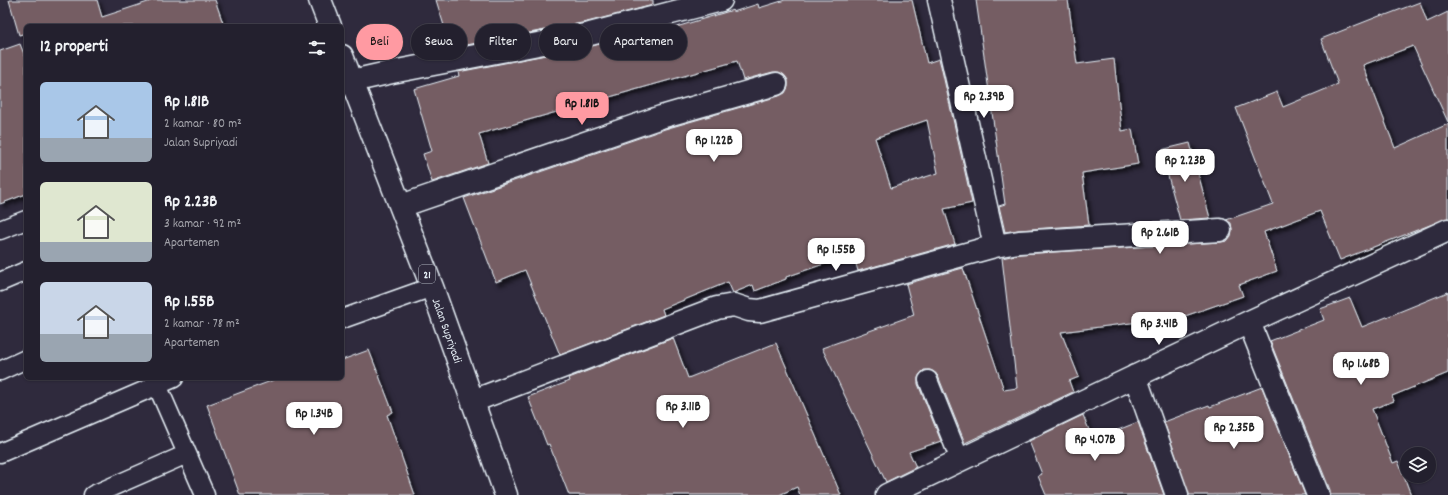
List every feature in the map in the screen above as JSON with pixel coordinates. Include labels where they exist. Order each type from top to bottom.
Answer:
[{"type":"main road","points":[[320,0],[329,24]]},
{"type":"main road","points":[[352,81],[590,34],[721,0]]},
{"type":"main road","points":[[940,0],[995,246]]},
{"type":"main road","name":"Jalan Supriyadi","points":[[344,61],[432,287],[506,495]]},
{"type":"main road","points":[[401,206],[661,117],[776,84]]},
{"type":"main road","points":[[473,401],[717,308],[734,305],[750,310],[760,311],[995,246],[1019,242],[1220,230]]},
{"type":"main road","points":[[887,495],[1249,322],[1448,230]]},
{"type":"main road","points":[[1249,322],[1318,495]]},
{"type":"main road","points":[[1135,376],[1177,495]]},
{"type":"lane","points":[[0,230],[24,221]]},
{"type":"lane","points":[[0,282],[24,272]]},
{"type":"lane","points":[[344,318],[432,287]]},
{"type":"lane","points":[[0,371],[24,360]]},
{"type":"lane","points":[[928,380],[960,460]]},
{"type":"lane","points":[[0,453],[156,381],[205,495]]},
{"type":"lane","points":[[93,495],[187,454]]},
{"type":"building","points":[[9,0],[97,0],[102,17],[154,0],[215,0],[223,24],[24,24],[24,34],[19,35]]},
{"type":"building","points":[[436,0],[653,0],[653,5],[587,22],[577,24],[539,24],[539,31],[531,33],[531,24],[475,24],[475,43],[467,45],[467,24],[444,24]]},
{"type":"building","points":[[785,0],[912,0],[927,63],[939,59],[972,203],[944,209],[955,244],[858,271],[853,254],[786,277],[786,279],[755,291],[753,285],[733,293],[728,282],[662,309],[664,315],[560,355],[525,270],[496,282],[464,198],[665,129],[779,96],[785,93],[788,87],[788,80],[779,72],[773,72],[743,80],[737,61],[479,134],[488,163],[432,182],[423,154],[432,151],[414,89],[459,76],[458,72],[520,60],[531,60],[531,58],[539,56],[539,60],[592,60],[592,46],[600,44],[600,60],[687,60],[686,24],[758,4],[759,8]],"holes":[[[927,120],[938,173],[891,188],[875,138]]]},
{"type":"building","points":[[976,0],[1068,0],[1077,64],[1114,59],[1122,131],[1132,129],[1138,164],[1082,173],[1089,225],[1005,232],[999,206],[1005,204]]},
{"type":"building","points":[[1420,2],[1427,22],[1448,12],[1448,122],[1413,46],[1363,65],[1395,148],[1448,124],[1448,218],[1340,260],[1320,211],[1264,232],[1277,271],[1239,285],[1243,296],[1185,316],[1061,332],[1079,377],[1069,381],[1073,392],[965,443],[938,376],[930,370],[924,370],[918,378],[918,384],[941,441],[909,452],[916,467],[886,482],[822,348],[914,315],[906,284],[963,268],[1004,390],[1017,388],[1002,258],[1020,254],[1227,241],[1231,236],[1232,230],[1231,223],[1226,220],[1273,204],[1236,108],[1277,92],[1283,107],[1338,84],[1321,39]]},
{"type":"building","points":[[20,44],[24,54],[24,195],[0,204],[0,51]]},
{"type":"building","points":[[1190,143],[1210,218],[1180,220],[1161,150]]},
{"type":"building","points":[[1448,292],[1448,373],[1392,396],[1394,401],[1372,409],[1393,463],[1398,461],[1400,466],[1400,483],[1406,483],[1411,495],[1330,495],[1330,490],[1270,341],[1324,320],[1320,309],[1350,298],[1362,327]]},
{"type":"building","points":[[673,338],[688,378],[776,343],[841,495],[800,495],[797,487],[779,495],[569,495],[549,444],[547,445],[528,397],[570,381],[569,378]]},
{"type":"building","points":[[369,350],[393,412],[387,415],[415,495],[240,495],[207,405],[274,380],[344,380],[344,359]]},
{"type":"building","points":[[1262,387],[1305,495],[1189,495],[1164,422],[1209,405],[1210,407]]},
{"type":"building","points":[[1083,415],[1093,440],[1138,422],[1164,495],[1046,495],[1038,476],[1042,474],[1029,441]]}]
